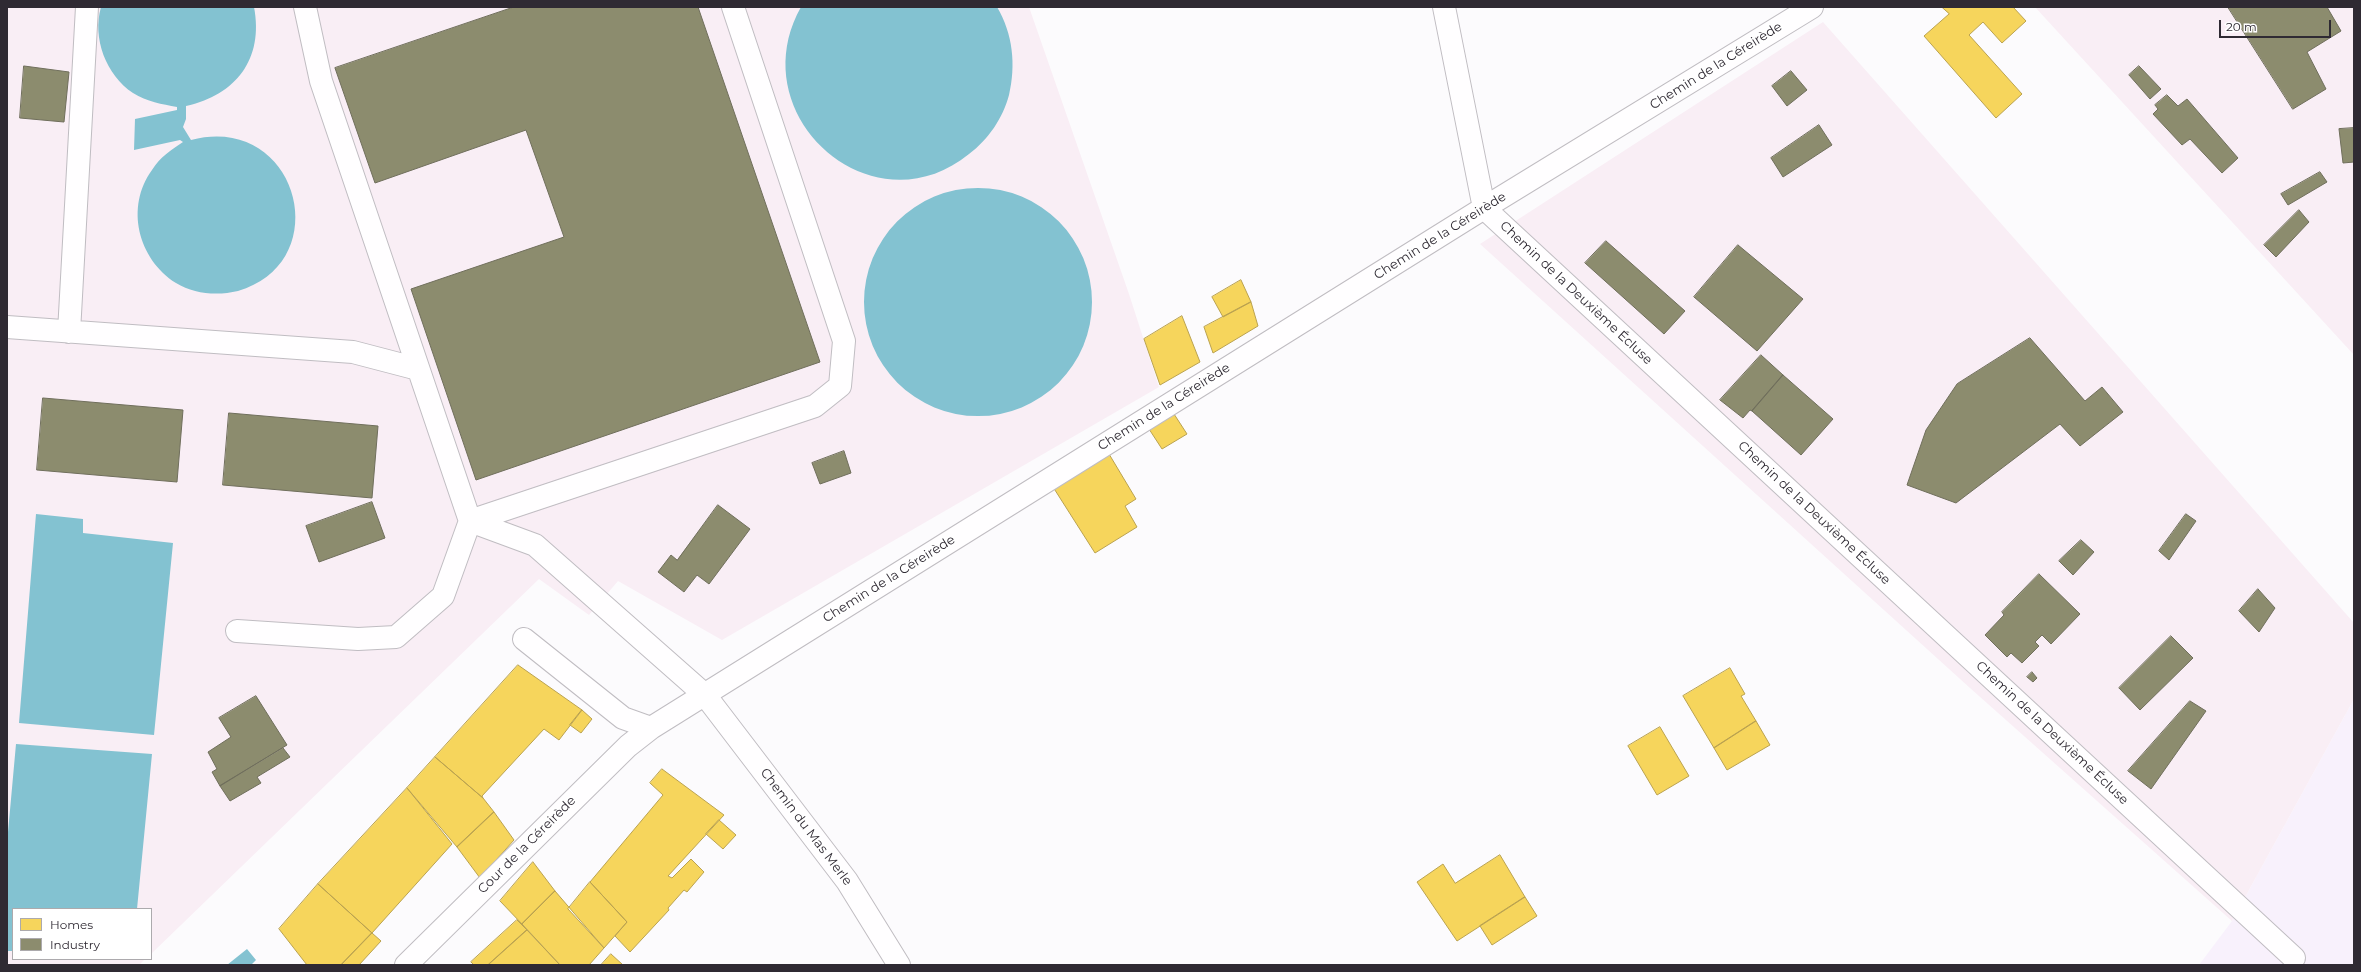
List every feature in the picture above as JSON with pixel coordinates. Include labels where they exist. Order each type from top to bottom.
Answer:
[{"type":"street","points":[[69,332],[87,7]]},
{"type":"street","points":[[237,630],[358,639],[396,637],[443,596],[470,521],[321,81],[305,7]]},
{"type":"street","points":[[470,521],[815,406],[840,386],[844,341],[733,7]]},
{"type":"street","points":[[1444,7],[1484,208]]},
{"type":"street","name":"Chemin de la Céreirède","points":[[651,728],[1484,208],[1812,7]]},
{"type":"street","name":"Chemin de la Deuxième Écluse","points":[[1484,208],[2294,958]]},
{"type":"street","points":[[7,327],[353,352],[418,369]]},
{"type":"street","name":"Chemin du Mas Merle","points":[[470,521],[535,545],[705,694],[847,881],[899,965]]},
{"type":"street","points":[[524,638],[624,718],[651,728]]},
{"type":"street","name":"Cour de la Céreirède","points":[[406,965],[628,746],[651,728]]},
{"type":"shaded area","points":[[7,7],[1029,7],[1129,294],[1159,387],[722,640],[618,581],[589,615],[539,579],[152,953],[152,908],[12,908],[12,960],[144,960],[139,965],[7,965]]},
{"type":"shaded area","points":[[2035,7],[2354,7],[2354,355]]},
{"type":"shaded area","points":[[1823,22],[2354,623],[2354,699],[2232,921],[1970,688],[1480,244]]},
{"type":"shaded area","points":[[2354,699],[2354,965],[2199,965],[2232,921]]},
{"type":"water","points":[[101,7],[254,7],[256,26],[255,43],[250,58],[242,72],[232,84],[219,93],[204,101],[186,106],[186,119],[183,127],[191,140],[228,137],[258,148],[279,168],[292,194],[295,223],[288,251],[269,275],[238,291],[230,293],[214,294],[198,292],[176,283],[163,273],[152,260],[140,231],[138,216],[139,200],[144,184],[155,165],[166,154],[183,142],[180,140],[134,150],[135,119],[177,110],[177,107],[144,99],[138,96],[115,76],[104,55],[100,43],[98,31]]},
{"type":"water","points":[[801,7],[997,7],[1007,28],[1012,50],[1012,72],[1009,95],[999,120],[982,142],[969,154],[931,175],[893,180],[857,171],[826,151],[802,122],[788,87],[787,48]]},
{"type":"water","points":[[978,188],[1000,190],[1032,201],[1059,221],[1079,248],[1090,280],[1092,302],[1090,324],[1079,356],[1059,383],[1032,403],[1000,414],[978,416],[956,414],[924,403],[897,383],[877,356],[866,324],[864,302],[866,280],[877,248],[897,221],[924,201],[956,190]]},
{"type":"water","points":[[36,514],[83,519],[83,533],[173,543],[154,735],[19,723]]},
{"type":"water","points":[[16,744],[152,754],[137,908],[12,908],[12,951],[7,951],[7,843]]},
{"type":"water","points":[[247,949],[256,960],[251,965],[227,965]]},
{"type":"building: Homes","points":[[1942,7],[2013,7],[2026,21],[2002,43],[1983,22],[1969,35],[2022,94],[1996,118],[1924,36],[1949,14]]},
{"type":"building: Homes","points":[[1241,280],[1251,302],[1223,317],[1212,297]]},
{"type":"building: Homes","points":[[1251,302],[1258,326],[1213,353],[1204,327]]},
{"type":"building: Homes","points":[[1182,316],[1200,362],[1160,385],[1144,339]]},
{"type":"building: Homes","points":[[1174,414],[1187,434],[1162,449],[1149,429]]},
{"type":"building: Homes","points":[[1109,454],[1136,499],[1125,506],[1137,527],[1095,553],[1053,487]]},
{"type":"building: Homes","points":[[518,665],[582,710],[559,740],[544,729],[482,796],[483,798],[435,757]]},
{"type":"building: Homes","points":[[1730,668],[1745,694],[1741,696],[1756,721],[1714,748],[1683,696]]},
{"type":"building: Homes","points":[[582,710],[592,719],[581,733],[570,725]]},
{"type":"building: Homes","points":[[1756,721],[1770,745],[1727,770],[1714,748]]},
{"type":"building: Homes","points":[[1660,727],[1689,776],[1657,795],[1628,746]]},
{"type":"building: Homes","points":[[435,757],[483,798],[494,812],[457,847],[407,788]]},
{"type":"building: Homes","points":[[662,769],[724,815],[668,876],[672,878],[691,859],[704,872],[687,892],[684,890],[668,908],[669,910],[630,952],[615,936],[627,922],[590,882],[663,795],[650,783]]},
{"type":"building: Homes","points":[[407,788],[452,844],[372,933],[318,884]]},
{"type":"building: Homes","points":[[494,812],[514,840],[480,878],[457,847]]},
{"type":"building: Homes","points":[[719,820],[736,835],[723,849],[706,834]]},
{"type":"building: Homes","points":[[1500,855],[1525,897],[1457,941],[1417,882],[1443,864],[1455,883]]},
{"type":"building: Homes","points":[[533,862],[555,891],[522,924],[500,901]]},
{"type":"building: Homes","points":[[590,882],[627,922],[604,948],[568,909]]},
{"type":"building: Homes","points":[[318,884],[372,933],[341,965],[307,965],[279,929]]},
{"type":"building: Homes","points":[[555,891],[604,948],[589,965],[560,965],[522,924]]},
{"type":"building: Homes","points":[[1525,897],[1537,916],[1492,945],[1480,926]]},
{"type":"building: Homes","points":[[517,920],[527,930],[488,965],[474,965],[471,962]]},
{"type":"building: Homes","points":[[527,930],[560,965],[488,965]]},
{"type":"building: Homes","points":[[372,933],[381,941],[359,965],[341,965]]},
{"type":"building: Homes","points":[[611,954],[623,965],[601,965]]},
{"type":"building: Industry","points":[[514,7],[698,7],[820,362],[476,480],[411,289],[564,237],[526,130],[375,183],[335,68]]},
{"type":"building: Industry","points":[[2228,7],[2327,7],[2341,31],[2307,52],[2326,89],[2293,109]]},
{"type":"building: Industry","points":[[24,66],[69,72],[64,122],[20,118]]},
{"type":"building: Industry","points":[[2139,66],[2161,89],[2150,99],[2129,75]]},
{"type":"building: Industry","points":[[1791,71],[1807,90],[1787,106],[1772,86]]},
{"type":"building: Industry","points":[[2167,95],[2178,106],[2187,99],[2238,158],[2222,173],[2190,139],[2182,145],[2153,114],[2158,109],[2155,105]]},
{"type":"building: Industry","points":[[1819,125],[1832,145],[1783,177],[1771,158]]},
{"type":"building: Industry","points":[[2354,128],[2354,162],[2343,163],[2339,129]]},
{"type":"building: Industry","points":[[2320,172],[2327,182],[2288,205],[2281,194]]},
{"type":"building: Industry","points":[[2299,210],[2309,222],[2276,257],[2264,245]]},
{"type":"building: Industry","points":[[1606,241],[1685,311],[1664,334],[1585,263]]},
{"type":"building: Industry","points":[[1738,245],[1803,299],[1757,351],[1694,297]]},
{"type":"building: Industry","points":[[2030,338],[2085,401],[2102,387],[2123,412],[2080,446],[2060,424],[1956,503],[1907,485],[1926,430],[1957,384]]},
{"type":"building: Industry","points":[[1761,355],[1783,375],[1752,411],[1750,410],[1743,418],[1720,400]]},
{"type":"building: Industry","points":[[1783,375],[1833,419],[1801,455],[1752,411]]},
{"type":"building: Industry","points":[[43,398],[183,410],[177,482],[37,470]]},
{"type":"building: Industry","points":[[229,413],[378,426],[372,498],[223,485]]},
{"type":"building: Industry","points":[[844,451],[851,473],[820,484],[812,463]]},
{"type":"building: Industry","points":[[372,502],[385,538],[319,562],[306,526]]},
{"type":"building: Industry","points":[[718,505],[750,529],[709,584],[697,575],[684,592],[658,572],[671,555],[677,560]]},
{"type":"building: Industry","points":[[2186,514],[2196,521],[2169,560],[2159,551]]},
{"type":"building: Industry","points":[[2081,540],[2094,552],[2073,575],[2059,561]]},
{"type":"building: Industry","points":[[2039,574],[2080,614],[2051,644],[2042,635],[2035,642],[2039,646],[2022,663],[2011,653],[2007,657],[1985,635],[2004,615],[2002,612]]},
{"type":"building: Industry","points":[[2258,589],[2275,608],[2259,632],[2239,611]]},
{"type":"building: Industry","points":[[2171,636],[2193,658],[2140,710],[2119,688]]},
{"type":"building: Industry","points":[[2032,672],[2037,678],[2033,682],[2027,677]]},
{"type":"building: Industry","points":[[256,696],[287,745],[220,786],[212,772],[217,769],[208,752],[231,737],[219,718]]},
{"type":"building: Industry","points":[[2190,701],[2206,711],[2151,789],[2128,771]]},
{"type":"building: Industry","points":[[283,748],[290,757],[257,777],[261,783],[230,801],[220,786]]}]
